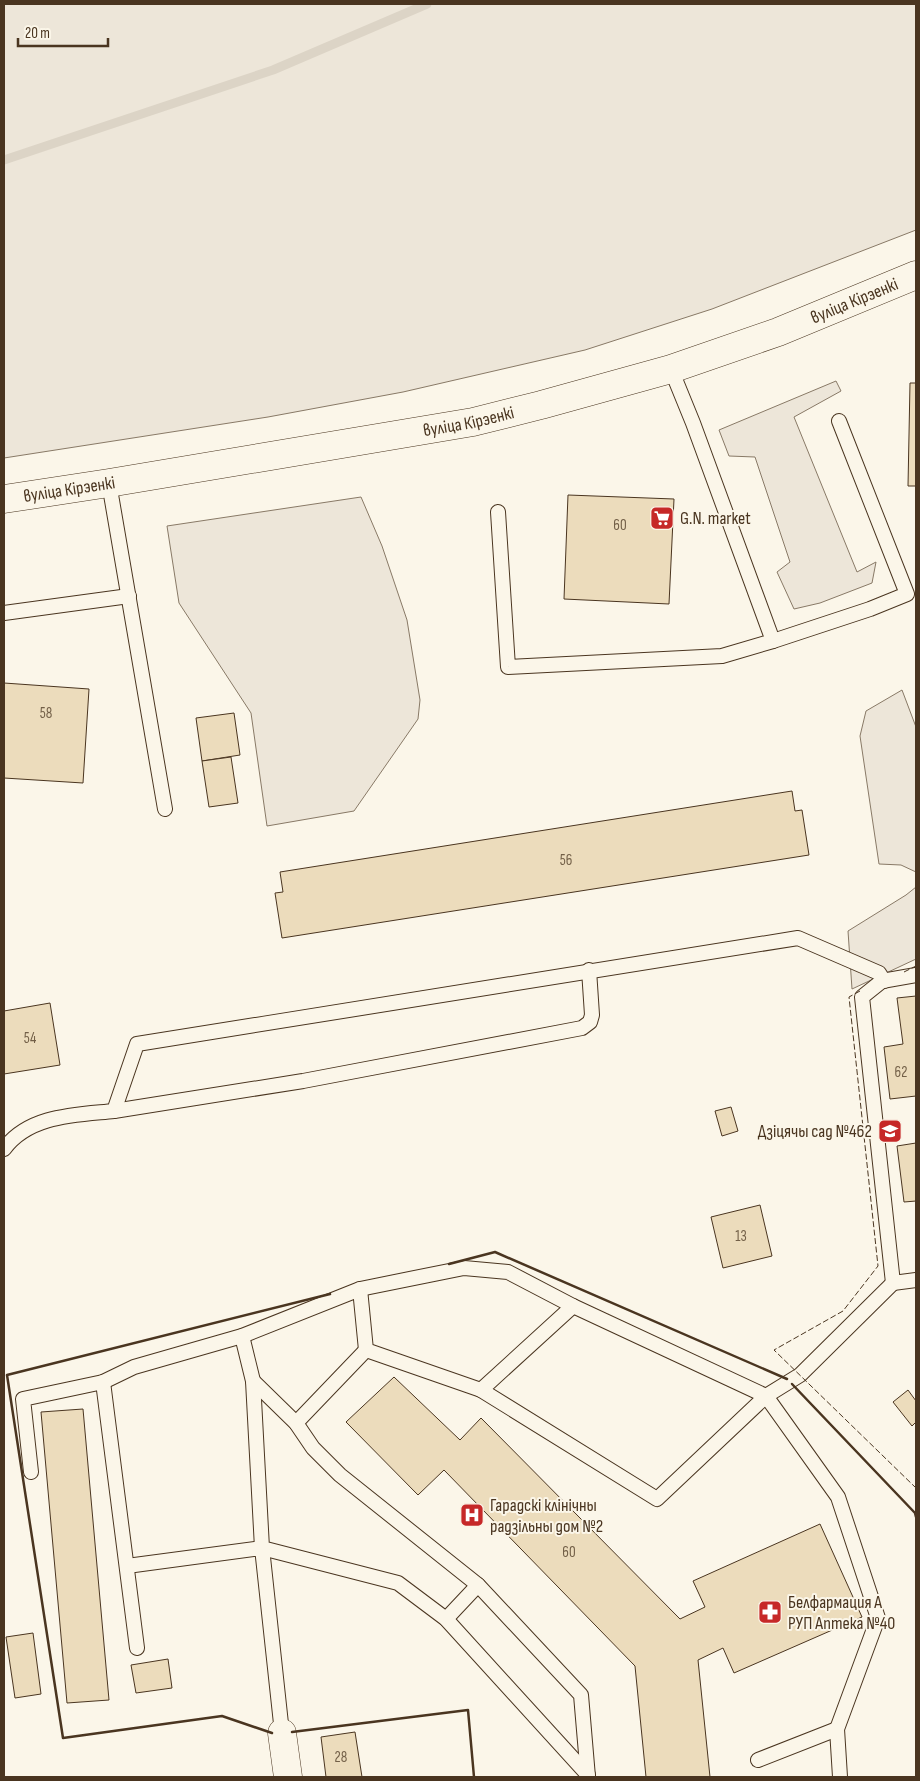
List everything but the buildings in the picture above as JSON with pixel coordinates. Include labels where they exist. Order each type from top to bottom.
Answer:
[{"type":"street","name":"вуліца Кірэенкі","points":[[4,499],[473,422],[550,403],[671,369],[778,332],[916,275]]},
{"type":"street","points":[[282,1733],[288,1777]]},
{"type":"lane","points":[[671,369],[693,423],[773,642]]},
{"type":"lane","points":[[498,512],[508,667],[722,656],[773,642],[870,609],[911,592],[839,421]]},
{"type":"lane","points":[[109,483],[165,809]]},
{"type":"lane","points":[[4,613],[129,596]]},
{"type":"lane","points":[[114,1111],[137,1044],[798,938],[879,973],[884,981]]},
{"type":"lane","points":[[4,1149],[11,1139],[34,1125],[59,1117],[114,1111],[296,1082],[582,1028],[590,1022],[592,1014],[589,970]]},
{"type":"lane","points":[[893,1283],[862,998],[884,981],[916,975]]},
{"type":"lane","points":[[31,1472],[22,1399],[102,1382],[134,1367],[242,1336],[360,1289],[464,1268],[508,1272],[573,1306],[766,1396],[838,1497],[878,1618],[836,1729],[840,1777]]},
{"type":"lane","points":[[366,1350],[481,1390],[657,1500],[766,1396],[800,1375],[893,1283],[916,1280]]},
{"type":"lane","points":[[296,1423],[366,1350],[360,1289]]},
{"type":"lane","points":[[481,1390],[573,1306]]},
{"type":"lane","points":[[242,1336],[253,1381],[262,1548],[282,1733]]},
{"type":"lane","points":[[253,1381],[296,1423],[313,1448],[340,1475],[478,1585],[581,1695],[588,1776]]},
{"type":"lane","points":[[102,1382],[137,1648]]},
{"type":"lane","points":[[127,1566],[262,1548],[398,1583],[446,1618],[588,1776]]},
{"type":"lane","points":[[446,1618],[478,1585]]},
{"type":"lane","points":[[758,1760],[836,1729]]},
{"type":"shaded area","points":[[4,4],[916,4],[916,230],[712,309],[585,350],[403,392],[268,417],[4,458]]},
{"type":"shaded area","points":[[836,381],[841,391],[794,417],[857,572],[876,562],[872,583],[820,603],[794,609],[777,572],[790,562],[755,457],[729,456],[719,430]]},
{"type":"shaded area","points":[[361,497],[382,546],[407,620],[420,700],[418,719],[354,811],[267,826],[251,713],[179,603],[167,526]]},
{"type":"shaded area","points":[[902,690],[916,727],[916,872],[901,865],[879,864],[860,736],[866,711]]},
{"type":"shaded area","points":[[916,887],[916,959],[852,989],[848,931]]},
{"type":"waterway","points":[[4,160],[273,70],[427,4]]},
{"type":"fence","points":[[904,972],[916,966]]},
{"type":"fence","points":[[860,991],[849,997],[878,1266],[843,1311],[774,1350],[916,1488]]},
{"type":"wall","points":[[449,1264],[495,1252],[787,1379]]},
{"type":"wall","points":[[272,1733],[222,1716],[63,1738],[7,1375],[330,1294]]},
{"type":"wall","points":[[792,1384],[915,1513],[916,1517]]},
{"type":"wall","points":[[292,1732],[468,1710],[474,1777]]},
{"type":"place","name":"G.N. market","points":[[662,518]]},
{"type":"place","name":"Дзіцячы сад №462","points":[[890,1131]]},
{"type":"place","name":"Гарадскі клінічны радзільны дом №2","points":[[472,1515]]},
{"type":"place","name":"Белфармация А РУП Аптека №40","points":[[770,1612]]}]
